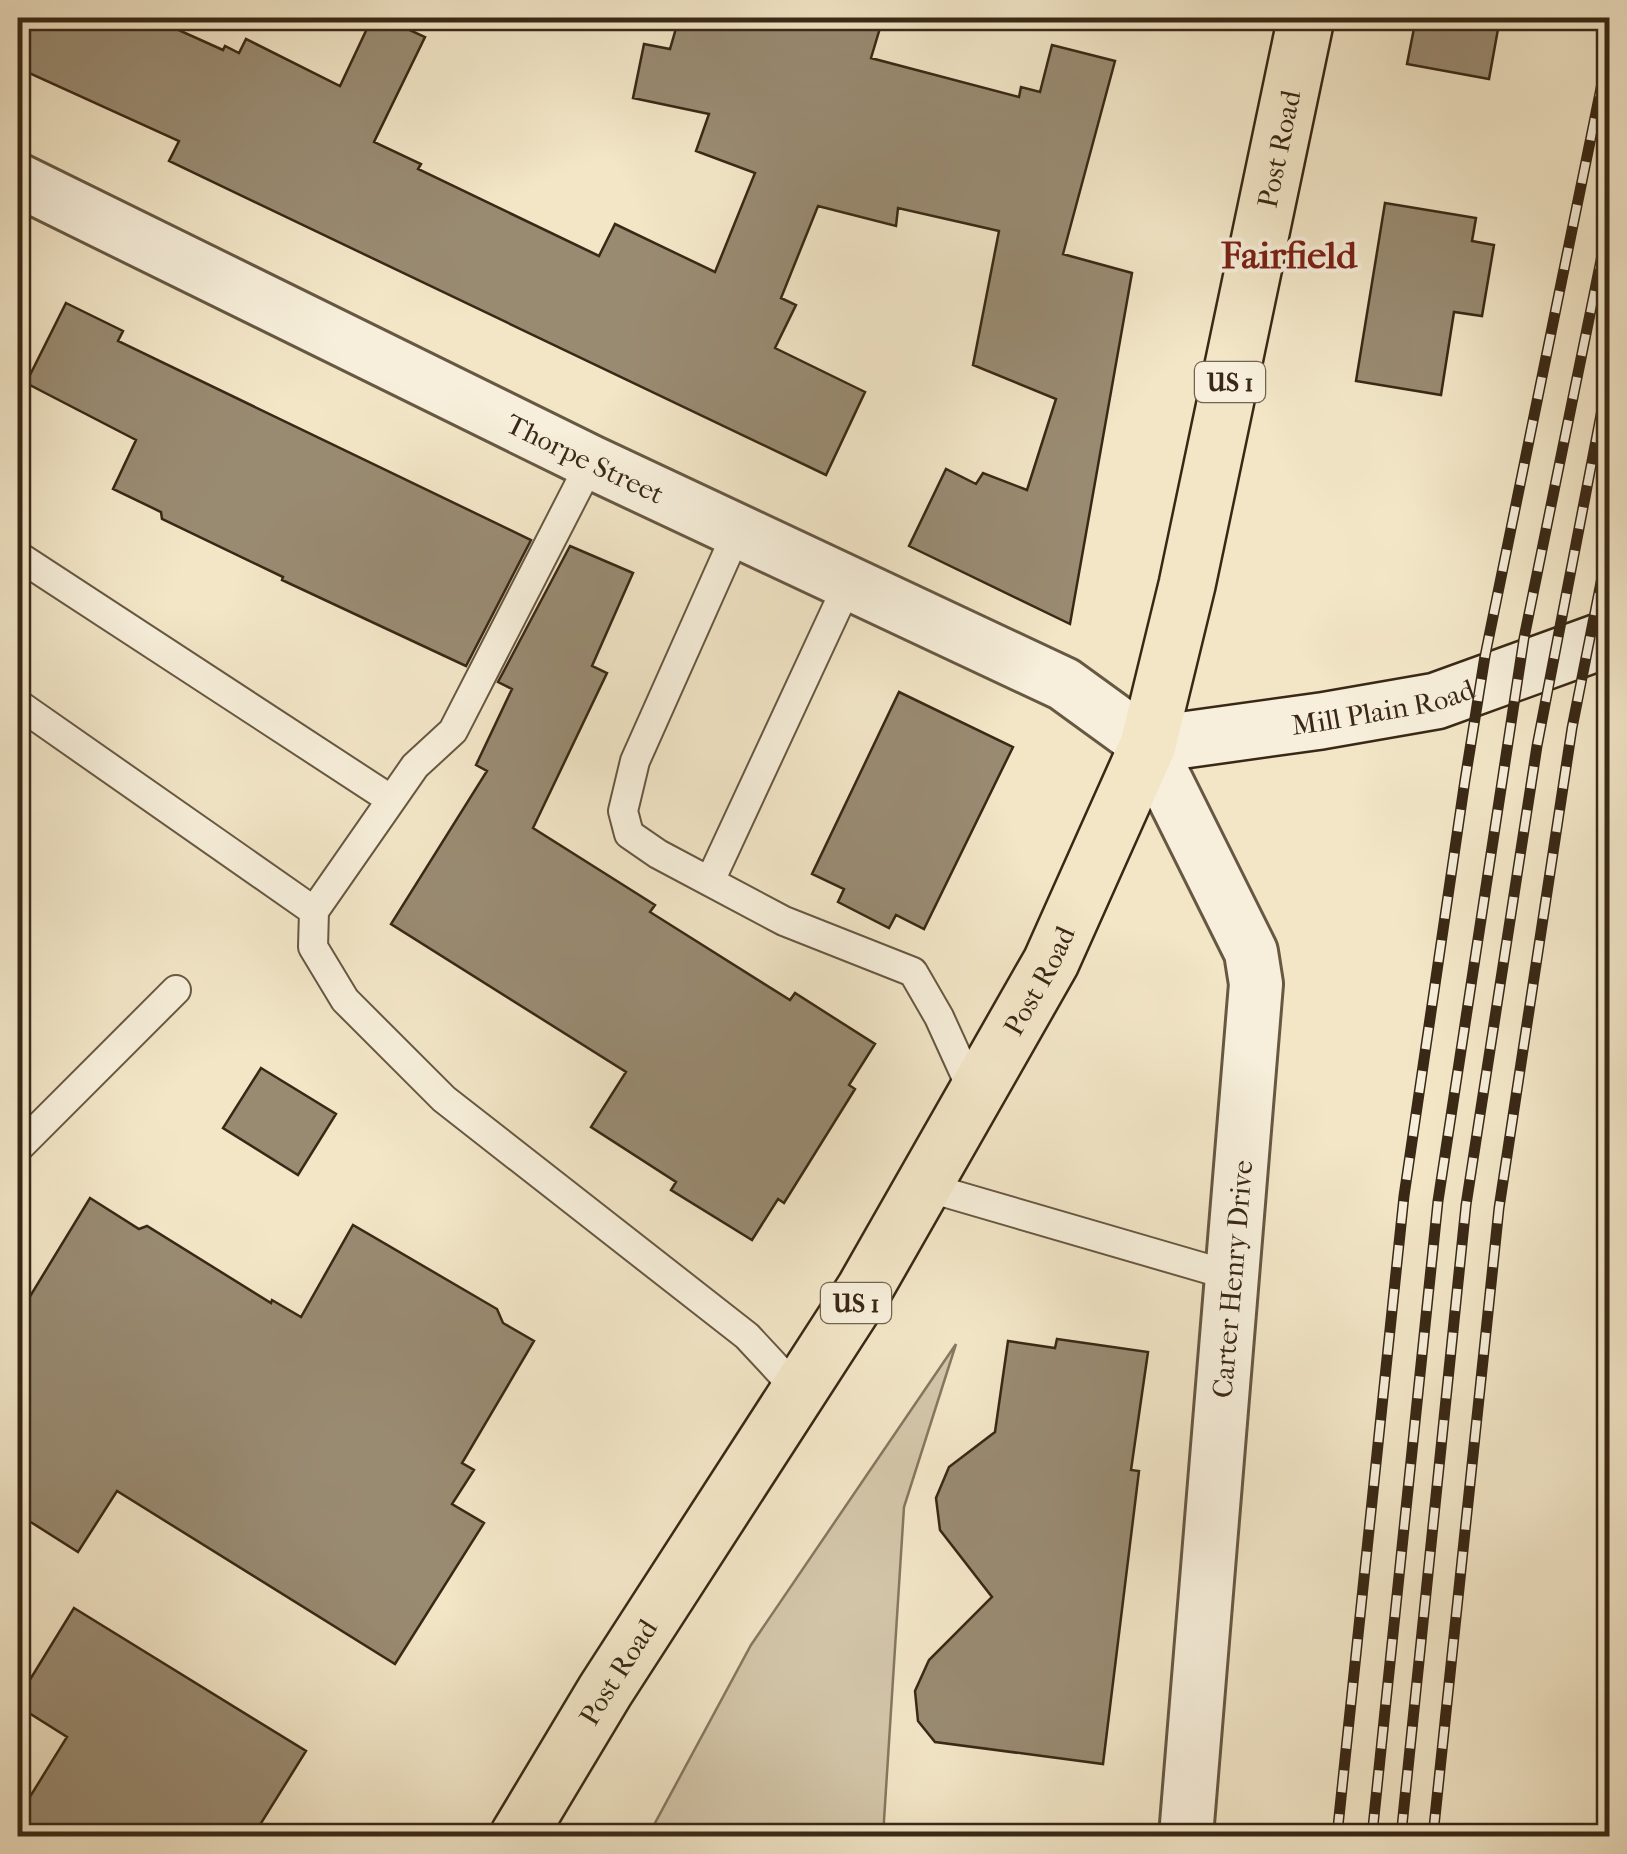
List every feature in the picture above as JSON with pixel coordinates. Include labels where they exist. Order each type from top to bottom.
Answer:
[{"type":"main road","name":"Post Road","points":[[518,1836],[605,1691],[800,1393],[975,1096],[1051,962],[1148,745],[1187,586],[1306,18]]},
{"type":"main road","name":"Mill Plain Road","points":[[1148,745],[1321,722],[1436,700],[1610,638]]},
{"type":"street","name":"Thorpe Street","points":[[18,180],[591,462],[1064,684],[1148,745]]},
{"type":"street","name":"Carter Henry Drive","points":[[1148,745],[1251,952],[1256,984],[1186,1836]]},
{"type":"lane","points":[[591,462],[452,732],[415,766],[314,911],[313,947],[345,1000],[444,1099],[747,1336],[800,1393]]},
{"type":"lane","points":[[738,530],[635,761],[623,810],[629,834],[658,854],[784,921],[913,972],[939,1017],[975,1096]]},
{"type":"lane","points":[[18,556],[390,799]]},
{"type":"lane","points":[[710,882],[848,582]]},
{"type":"lane","points":[[18,704],[314,911]]},
{"type":"lane","points":[[18,1148],[176,990]]},
{"type":"lane","points":[[923,1186],[1232,1276]]},
{"type":"shaded area","points":[[956,1344],[904,1507],[883,1836],[648,1836],[751,1645]]},
{"type":"building","points":[[18,18],[152,18],[223,50],[225,46],[239,53],[246,39],[340,86],[372,18],[384,18],[425,37],[374,142],[421,164],[418,169],[599,256],[615,224],[715,272],[755,173],[696,151],[709,114],[633,98],[644,44],[670,49],[679,18],[883,18],[871,58],[1019,97],[1021,87],[1040,92],[1052,45],[1115,61],[1063,254],[1132,273],[1070,624],[909,546],[946,469],[976,484],[983,473],[1027,490],[1056,399],[973,365],[999,231],[898,208],[896,226],[818,206],[781,298],[796,305],[775,348],[865,392],[826,475],[169,161],[179,141],[18,68]]},
{"type":"building","points":[[1416,18],[1500,18],[1489,79],[1407,64]]},
{"type":"building","points":[[1385,203],[1476,218],[1472,241],[1494,245],[1482,316],[1454,312],[1441,395],[1356,381]]},
{"type":"building","points":[[66,303],[123,331],[118,341],[531,540],[466,666],[282,580],[283,577],[162,519],[161,512],[113,489],[136,440],[26,383]]},
{"type":"building","points":[[570,546],[633,573],[592,666],[607,673],[533,828],[655,905],[650,912],[790,1000],[795,993],[875,1044],[849,1085],[855,1089],[784,1203],[778,1199],[752,1240],[671,1190],[676,1182],[591,1127],[626,1072],[391,924],[487,771],[476,765],[512,689],[498,682]]},
{"type":"building","points":[[899,692],[1013,747],[924,929],[896,915],[889,928],[838,902],[844,889],[812,874]]},
{"type":"building","points":[[261,1068],[336,1114],[298,1175],[223,1128]]},
{"type":"building","points":[[90,1198],[139,1229],[147,1226],[271,1303],[272,1300],[301,1317],[353,1225],[497,1309],[503,1323],[534,1341],[462,1463],[474,1470],[452,1504],[484,1523],[395,1664],[117,1491],[78,1552],[18,1514],[18,1316]]},
{"type":"building","points":[[1057,1339],[1148,1352],[1131,1470],[1139,1471],[1103,1764],[935,1742],[918,1721],[915,1691],[929,1660],[992,1597],[940,1530],[936,1498],[949,1467],[995,1432],[1008,1341],[1055,1348]]},
{"type":"building","points":[[74,1608],[306,1751],[253,1836],[18,1836],[18,1816],[67,1737],[18,1706],[18,1699]]},
{"type":"railway","points":[[1337,1836],[1404,1196],[1465,780],[1485,656],[1610,44]]},
{"type":"railway","points":[[1372,1836],[1438,1201],[1524,638],[1610,216]]},
{"type":"railway","points":[[1401,1836],[1466,1205],[1537,746],[1610,368]]},
{"type":"railway","points":[[1433,1836],[1499,1208],[1572,728],[1610,537]]},
{"type":"district","name":"Fairfield","points":[[1289,255]]}]
